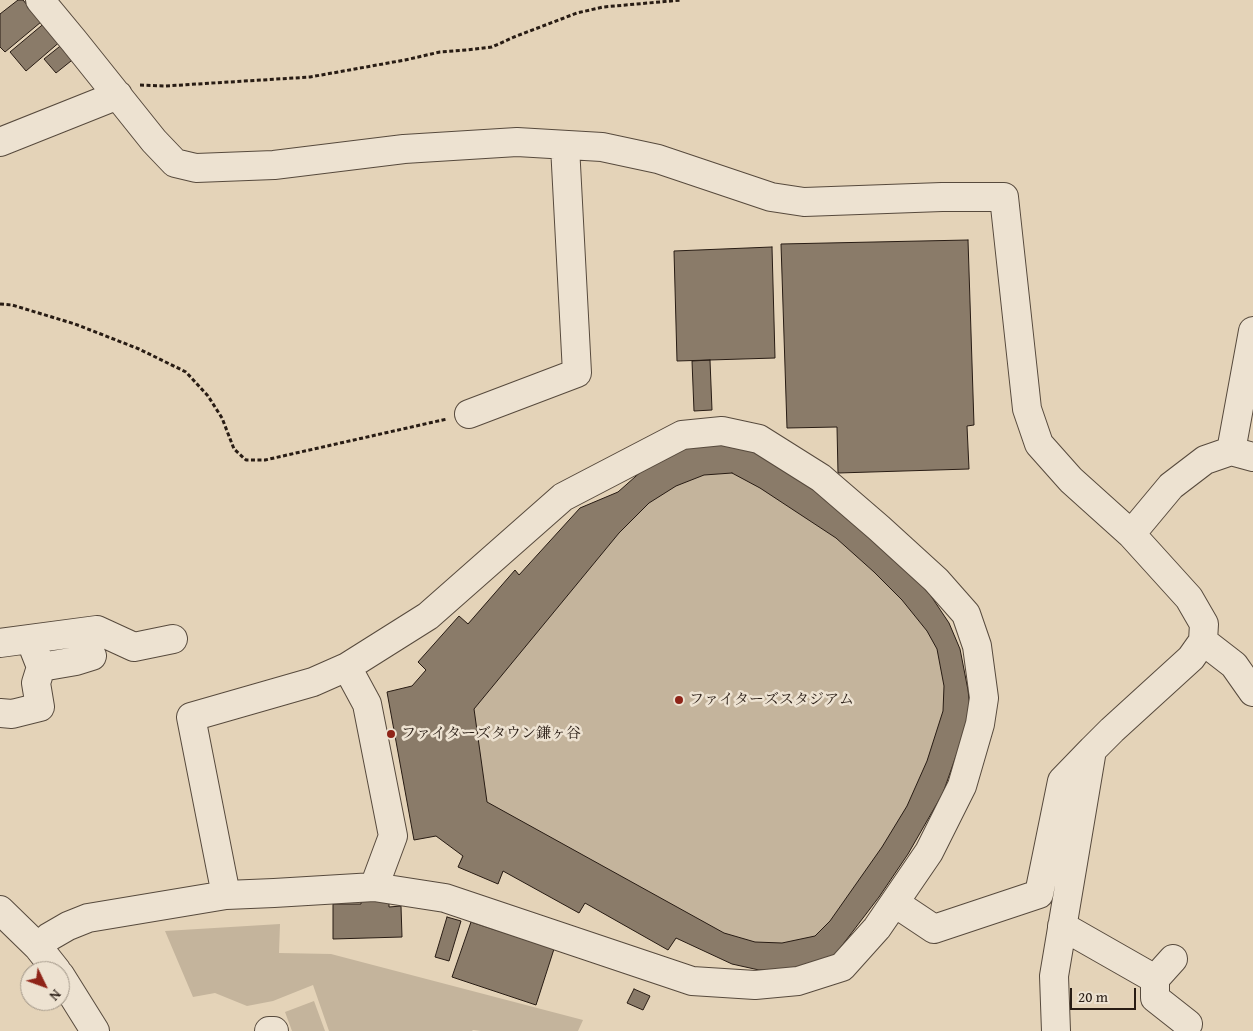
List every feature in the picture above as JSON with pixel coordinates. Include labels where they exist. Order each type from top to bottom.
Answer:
[{"type":"street","points":[[40,0],[154,140],[175,162],[196,168],[274,165],[404,149],[517,142],[602,148],[658,159],[771,198],[804,202],[1004,197],[1027,409],[1039,444],[1071,480],[1131,534],[1189,598],[1204,624],[1203,642],[1190,658],[1112,730],[1062,781],[1040,894],[934,929],[895,903]]},
{"type":"street","points":[[0,142],[114,90]]},
{"type":"street","points":[[469,414],[577,373],[565,146]]},
{"type":"street","points":[[1131,534],[1171,486],[1205,460],[1242,454],[1253,331]]},
{"type":"street","points":[[38,947],[49,937],[68,926],[88,918],[226,895],[374,886],[445,898],[692,981],[755,985],[798,981],[842,967],[877,928],[929,852],[962,786],[980,724],[984,698],[977,646],[966,614],[936,580],[821,478],[759,439],[722,431],[682,435],[563,497],[428,616],[346,667],[313,682],[191,717],[226,895]]},
{"type":"street","points":[[0,643],[97,630],[134,647],[173,639]]},
{"type":"street","points":[[0,713],[12,714],[40,707],[36,682],[41,666],[30,639]]},
{"type":"street","points":[[1203,642],[1234,665],[1253,692]]},
{"type":"street","points":[[41,666],[76,661],[92,656]]},
{"type":"street","points":[[346,667],[367,704],[393,836],[374,886]]},
{"type":"street","points":[[1056,1031],[1054,976],[1092,750]]},
{"type":"street","points":[[0,910],[38,947],[49,961]]},
{"type":"street","points":[[1062,926],[1164,969],[1155,998],[1188,1024]]},
{"type":"street","points":[[70,991],[95,1031]]},
{"type":"street","points":[[269,1031],[274,1031]]},
{"type":"path","points":[[114,90],[310,77],[440,52],[492,47],[577,13],[604,7],[682,0]]},
{"type":"path","points":[[0,304],[12,305],[75,324],[140,348],[186,372],[208,396],[222,418],[234,449],[246,460],[266,460],[469,414]]},
{"type":"shaded area","name":"ファイターズスタジアム","points":[[683,445],[897,557],[931,596],[949,623],[960,649],[970,708],[964,733],[943,793],[908,854],[879,897],[834,956],[792,969],[759,970],[732,964],[677,938],[668,950],[585,903],[579,913],[504,871],[498,884],[458,867],[462,855],[436,836],[414,840],[387,692],[412,686],[426,670],[418,662],[459,616],[468,623],[515,570],[520,575],[580,508],[618,492],[653,461]]},
{"type":"shaded area","points":[[280,924],[279,953],[331,954],[583,1020],[578,1031],[329,1031],[313,985],[273,1001],[247,1006],[215,993],[193,997],[165,931]]},
{"type":"shaded area","points":[[314,1001],[325,1031],[292,1031],[285,1012]]},
{"type":"building","points":[[18,0],[23,0],[41,22],[5,52],[0,47],[0,14]]},
{"type":"building","points":[[47,21],[62,40],[26,71],[10,52]]},
{"type":"building","points":[[64,43],[76,57],[56,73],[44,59]]},
{"type":"building","points":[[968,240],[974,425],[967,426],[969,469],[838,473],[837,427],[787,428],[781,244]]},
{"type":"building","points":[[772,247],[775,358],[677,361],[674,251]]},
{"type":"building","points":[[710,360],[712,410],[694,411],[692,361]]},
{"type":"building","points":[[715,436],[750,447],[813,488],[897,557],[931,596],[949,623],[960,649],[970,708],[964,733],[943,793],[908,854],[879,897],[834,956],[792,969],[759,970],[732,964],[676,938],[668,950],[585,903],[579,913],[503,871],[498,884],[458,867],[463,856],[436,836],[414,840],[387,692],[412,686],[426,670],[418,662],[459,616],[468,624],[515,570],[519,575],[580,508],[618,492],[653,461]],"holes":[[[732,473],[760,488],[836,538],[902,600],[927,631],[937,649],[944,686],[943,711],[927,761],[907,806],[882,847],[830,921],[815,936],[782,943],[755,942],[724,933],[487,802],[474,709],[619,533],[649,503],[676,486],[704,475]]]},
{"type":"building","points":[[389,899],[389,907],[401,906],[402,937],[333,939],[333,904],[361,904],[361,900]]},
{"type":"building","points":[[447,917],[461,921],[449,961],[435,957]]},
{"type":"building","points":[[471,922],[554,949],[536,1005],[452,977]]},
{"type":"building","points":[[634,989],[650,996],[643,1010],[627,1003]]},
{"type":"place","name":"ファイターズスタジアム","points":[[679,700]]},
{"type":"place","name":"ファイターズタウン鎌ヶ谷","points":[[391,734]]}]
